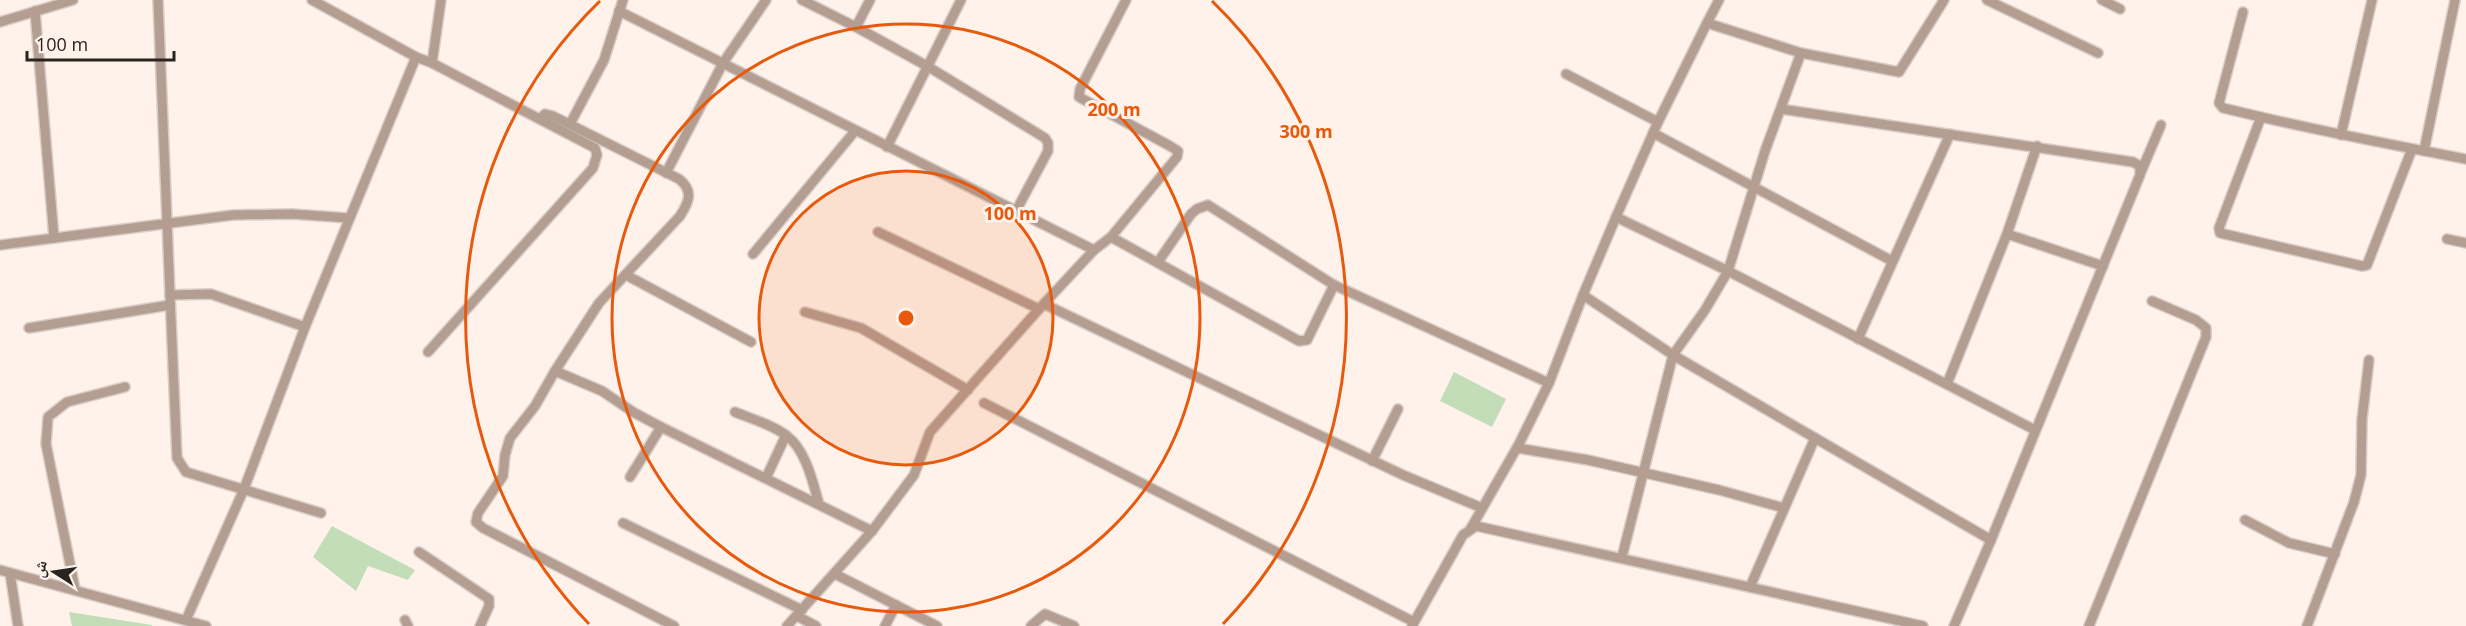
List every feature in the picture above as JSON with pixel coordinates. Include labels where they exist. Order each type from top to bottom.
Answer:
[{"type":"street","points":[[0,22],[73,0]]},
{"type":"street","points":[[158,0],[177,458],[186,472],[321,513]]},
{"type":"street","points":[[312,0],[324,3],[416,57],[432,63],[595,148],[597,154],[593,168],[428,352]]},
{"type":"street","points":[[432,63],[441,0]]},
{"type":"street","points":[[570,124],[604,60],[623,0]]},
{"type":"street","points":[[666,173],[723,63],[766,0]]},
{"type":"street","points":[[802,0],[927,66],[1045,138],[1048,151],[1016,211]]},
{"type":"street","points":[[856,27],[870,0]]},
{"type":"street","points":[[887,147],[961,0]]},
{"type":"street","points":[[787,626],[872,531],[918,469],[930,432],[1041,307],[1094,250],[1111,237],[1178,157],[1178,151],[1170,146],[1079,97],[1080,89],[1126,0]]},
{"type":"street","points":[[984,403],[1413,624],[1463,535],[1471,528],[1549,383],[1583,295],[1653,133],[1695,43],[1719,0]]},
{"type":"street","points":[[1707,23],[1801,53],[1899,72],[1944,0]]},
{"type":"street","points":[[1987,0],[2098,53]]},
{"type":"street","points":[[2102,0],[2120,9]]},
{"type":"street","points":[[2341,135],[2372,0]]},
{"type":"street","points":[[2424,151],[2455,0]]},
{"type":"street","points":[[35,11],[54,238]]},
{"type":"street","points":[[619,11],[1094,250]]},
{"type":"street","points":[[2243,12],[2218,103],[2223,108],[2341,135],[2466,159]]},
{"type":"street","points":[[1622,557],[1673,355],[1705,310],[1728,271],[1801,53]]},
{"type":"street","points":[[186,620],[244,489],[305,327],[416,57]]},
{"type":"street","points":[[1566,74],[1658,122]]},
{"type":"street","points":[[1781,109],[2133,162],[2139,166],[2140,175]]},
{"type":"street","points":[[540,119],[549,114],[666,173],[686,185],[690,193],[689,203],[680,216],[598,303],[536,406],[510,438],[505,455],[503,476],[478,513],[476,522],[483,528],[674,626]]},
{"type":"street","points":[[2261,117],[2219,228],[2220,233],[2362,266],[2370,263],[2412,149]]},
{"type":"street","points":[[1954,626],[2161,125]]},
{"type":"street","points":[[753,254],[855,131]]},
{"type":"street","points":[[1653,133],[1892,261]]},
{"type":"street","points":[[1858,339],[1950,134]]},
{"type":"street","points":[[1947,384],[2007,234],[2037,146]]},
{"type":"street","points":[[1158,262],[1191,214],[1197,208],[1208,205],[1334,285],[1549,383]]},
{"type":"street","points":[[0,245],[166,223],[266,213],[349,218]]},
{"type":"street","points":[[1616,217],[1728,271],[2035,430]]},
{"type":"street","points":[[878,232],[1372,461],[1482,508]]},
{"type":"street","points":[[2007,234],[2103,266]]},
{"type":"street","points":[[1111,237],[1299,341],[1307,340],[1334,285]]},
{"type":"street","points":[[2447,239],[2466,243]]},
{"type":"street","points":[[626,275],[751,342]]},
{"type":"street","points":[[29,327],[211,294],[305,327]]},
{"type":"street","points":[[1583,295],[1673,355],[1991,540]]},
{"type":"street","points":[[2089,626],[2206,337],[2206,328],[2201,323],[2152,301]]},
{"type":"street","points":[[805,312],[861,328],[968,390]]},
{"type":"street","points":[[2307,626],[2335,555],[2361,475],[2362,419],[2369,360]]},
{"type":"street","points":[[555,371],[602,391],[661,427],[872,531]]},
{"type":"street","points":[[75,589],[46,444],[48,417],[67,402],[125,387]]},
{"type":"street","points":[[1372,461],[1398,409]]},
{"type":"street","points":[[735,412],[786,435],[794,442],[803,458],[819,504]]},
{"type":"street","points":[[630,477],[661,427]]},
{"type":"street","points":[[766,478],[786,435]]},
{"type":"street","points":[[1750,587],[1815,438]]},
{"type":"street","points":[[1516,448],[1559,454],[1645,473],[1784,508]]},
{"type":"street","points":[[2245,520],[2289,543],[2335,555]]},
{"type":"street","points":[[623,523],[799,613],[816,626]]},
{"type":"street","points":[[1471,528],[1476,526],[1622,557],[1923,626]]},
{"type":"street","points":[[419,552],[489,599],[489,606],[480,626]]},
{"type":"street","points":[[18,626],[5,571],[207,626]]},
{"type":"street","points":[[835,574],[937,626]]},
{"type":"street","points":[[885,626],[896,605]]},
{"type":"street","points":[[1031,626],[1045,614],[1074,626]]},
{"type":"green space","points":[[1454,372],[1506,399],[1492,427],[1440,401]]},
{"type":"green space","points":[[332,526],[415,570],[408,580],[368,566],[356,591],[313,557]]},
{"type":"green space","points":[[69,612],[152,625],[152,626],[72,626]]}]
